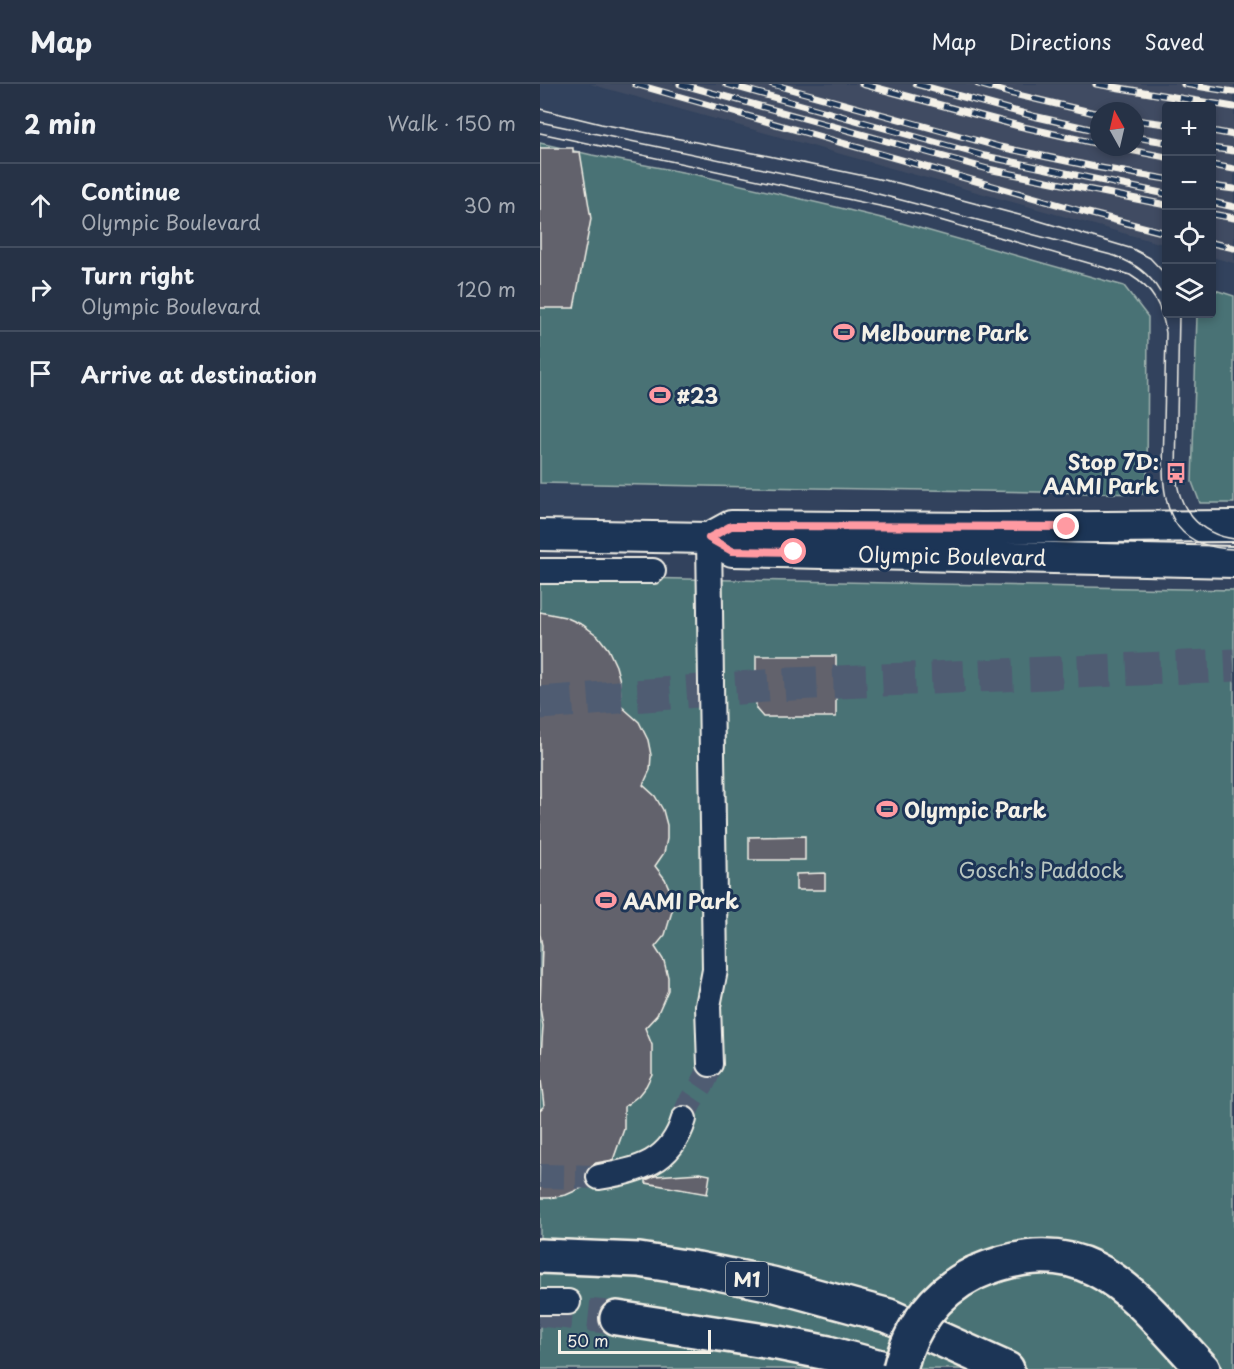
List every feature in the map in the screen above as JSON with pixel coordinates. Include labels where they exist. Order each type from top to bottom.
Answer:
[{"type":"highway","name":"M1","points":[[540,1256],[639,1260],[772,1284],[889,1316],[1007,1369]]},
{"type":"highway","points":[[900,1369],[910,1337],[927,1310],[950,1288],[975,1273],[1004,1262],[1029,1258],[1062,1259],[1095,1268],[1115,1280],[1203,1369]]},
{"type":"highway","points":[[617,1318],[778,1343],[888,1369]]},
{"type":"main road","name":"Olympic Boulevard","points":[[709,538],[731,526],[982,528],[1234,526]]},
{"type":"main road","name":"Olympic Boulevard","points":[[540,535],[709,538],[732,551],[1227,560]]},
{"type":"street","points":[[709,538],[715,970],[708,1006],[710,1064]]},
{"type":"street","points":[[540,571],[652,572]]},
{"type":"street","points":[[599,1177],[647,1166],[672,1146],[680,1134],[684,1119]]},
{"type":"street","points":[[540,1302],[568,1302]]},
{"type":"shaded area","points":[[590,84],[1234,84],[1234,263],[1216,258],[1216,102],[1162,102],[1162,244]]},
{"type":"green space","name":"Melbourne Park","points":[[540,143],[698,175],[898,222],[1124,286],[1148,317],[1147,494],[540,483]]},
{"type":"green space","points":[[1216,290],[1234,296],[1234,503],[1200,503],[1192,482],[1197,318],[1216,318]]},
{"type":"green space","name":"Olympic Park","points":[[540,576],[1234,590],[1234,1369],[540,1369]]},
{"type":"building","points":[[540,148],[573,148],[573,152],[580,152],[591,219],[574,308],[540,308]]},
{"type":"building","name":"AAMI Park","points":[[540,612],[565,617],[583,625],[598,636],[608,649],[616,666],[620,681],[621,706],[639,722],[648,740],[651,755],[650,770],[643,785],[655,796],[663,810],[667,825],[664,853],[655,866],[665,879],[671,893],[673,908],[665,935],[655,947],[664,961],[668,990],[657,1015],[645,1028],[652,1045],[652,1074],[638,1096],[624,1107],[624,1129],[613,1160],[596,1163],[589,1167],[585,1173],[587,1185],[584,1187],[566,1195],[549,1198],[540,1198],[540,1110],[544,1106],[540,1072],[543,1026],[540,1007],[542,946],[540,934]]},
{"type":"building","points":[[756,656],[836,656],[836,717],[763,717],[756,709]]},
{"type":"building","points":[[805,836],[805,860],[749,860],[749,837]]},
{"type":"building","points":[[825,873],[825,890],[796,890],[796,874]]},
{"type":"building","points":[[700,1173],[710,1175],[707,1194],[646,1183],[646,1180],[655,1176]]},
{"type":"tunnel","points":[[540,703],[791,684],[1234,665]]},
{"type":"tunnel","points":[[684,1119],[686,1110],[705,1080],[710,1064]]},
{"type":"tunnel","points":[[540,1176],[599,1177]]},
{"type":"tunnel","points":[[540,1310],[617,1318]]},
{"type":"tram line","points":[[540,109],[601,124],[898,183],[1023,216],[1133,249],[1150,258],[1162,271]]},
{"type":"tram line","points":[[540,122],[859,189],[1115,256],[1141,270],[1160,292]]},
{"type":"tram line","points":[[540,133],[926,216],[1130,275],[1145,286],[1155,299],[1166,333],[1163,469],[1164,487],[1172,516],[1188,536],[1200,543],[1234,549]]},
{"type":"tram line","points":[[1179,318],[1176,473],[1178,486],[1186,508],[1200,525],[1210,532],[1234,539]]},
{"type":"railway","points":[[635,84],[1162,232]]},
{"type":"railway","points":[[680,84],[988,169],[1162,204]]},
{"type":"railway","points":[[726,84],[985,156],[1162,193]]},
{"type":"railway","points":[[772,84],[1000,147],[1162,178]]},
{"type":"railway","points":[[862,84],[1019,126],[1090,142]]},
{"type":"railway","points":[[916,84],[1090,129]]},
{"type":"railway","points":[[978,84],[1090,112]]},
{"type":"railway","points":[[1096,84],[1234,107]]},
{"type":"railway","points":[[1184,84],[1234,92]]},
{"type":"railway","points":[[1144,121],[1162,123]]},
{"type":"railway","points":[[1216,132],[1234,135]]},
{"type":"railway","points":[[1144,138],[1162,141]]},
{"type":"railway","points":[[1216,149],[1234,151]]},
{"type":"railway","points":[[1144,153],[1162,156]]},
{"type":"railway","points":[[1216,166],[1234,169]]},
{"type":"railway","points":[[1216,187],[1234,189]]},
{"type":"railway","points":[[1216,203],[1234,207]]},
{"type":"railway","points":[[1216,215],[1234,218]]},
{"type":"railway","points":[[1216,244],[1234,248]]},
{"type":"place","name":"Melbourne Park","points":[[844,332]]},
{"type":"place","name":"#23","points":[[660,395]]},
{"type":"place","name":"Stop 7D: AAMI Park","points":[[1176,473]]},
{"type":"place","name":"Olympic Park","points":[[887,809]]},
{"type":"place","name":"AAMI Park","points":[[606,900]]},
{"type":"route","points":[[794,552],[732,551],[709,538],[731,526],[1067,527]]},
{"type":"park label","name":"Gosch's Paddock","points":[[1041,869]]}]
